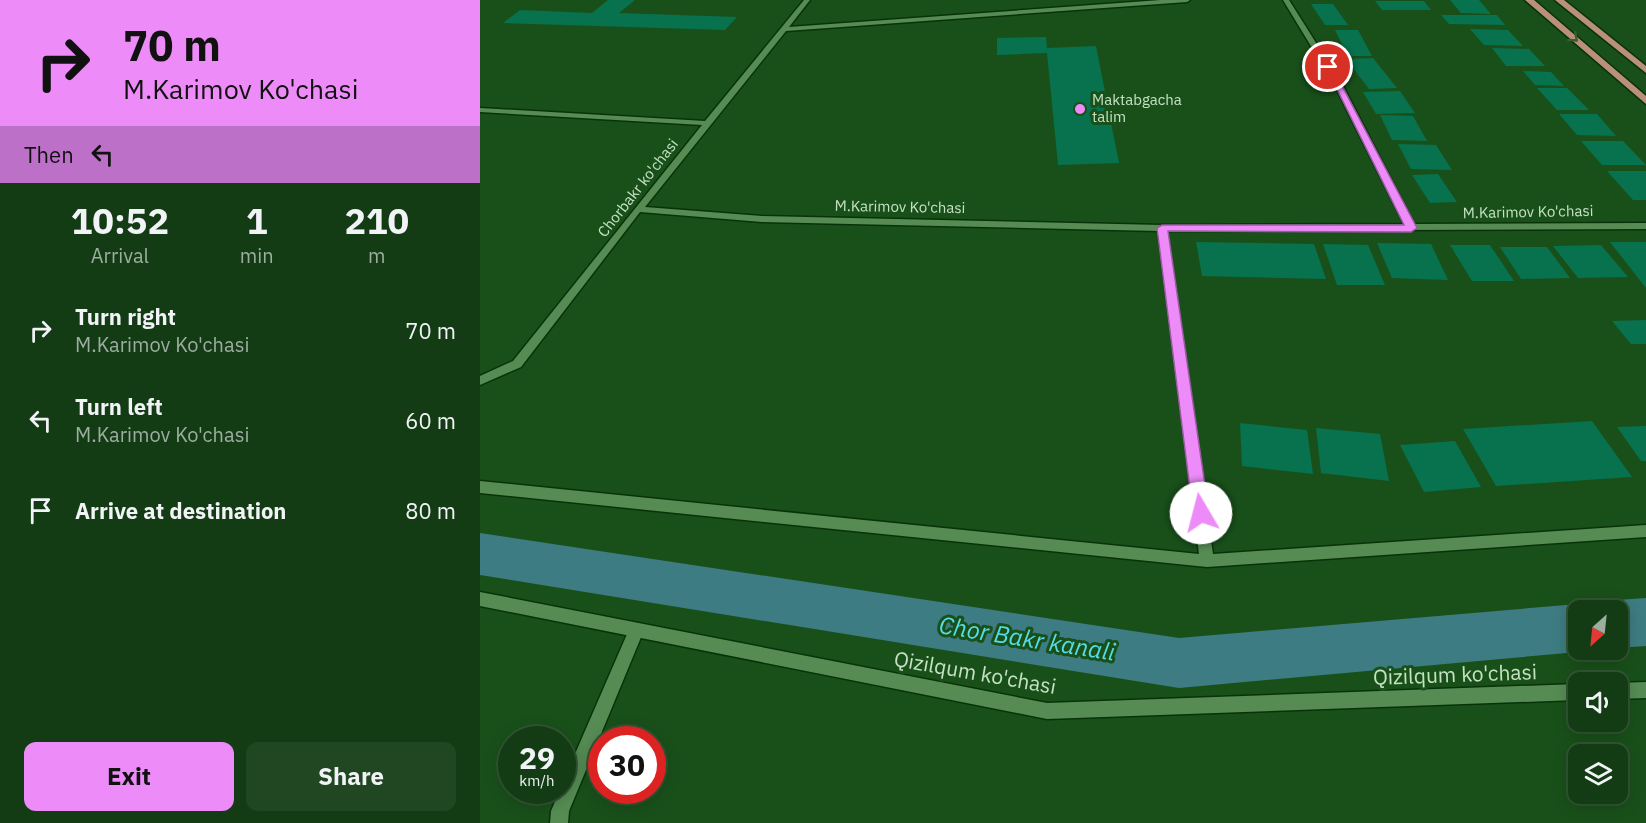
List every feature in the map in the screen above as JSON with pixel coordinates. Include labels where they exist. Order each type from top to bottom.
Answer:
[{"type":"main road","points":[[1529,0],[1646,101]]},
{"type":"main road","points":[[1559,0],[1646,70]]},
{"type":"street","name":"Chorbakr ko'chasi","points":[[480,381],[517,364],[638,209],[807,0]]},
{"type":"street","points":[[786,28],[1187,0]]},
{"type":"street","points":[[1286,0],[1338,84],[1411,228]]},
{"type":"street","points":[[480,110],[707,123]]},
{"type":"street","name":"M.Karimov Ko'chasi","points":[[638,209],[762,219],[1162,228],[1646,226]]},
{"type":"street","points":[[1162,228],[1207,561]]},
{"type":"street","points":[[480,487],[1207,561],[1646,531]]},
{"type":"street","name":"Qizilqum ko'chasi","points":[[480,599],[1047,711],[1568,692]]},
{"type":"street","points":[[559,823],[560,811],[636,630]]},
{"type":"street","points":[[1628,691],[1646,690]]},
{"type":"building","points":[[608,0],[635,0],[619,13],[737,17],[725,30],[503,23],[520,10],[592,13]]},
{"type":"building","points":[[1450,0],[1479,0],[1491,14],[1461,13]]},
{"type":"building","points":[[1375,1],[1424,1],[1431,10],[1382,10]]},
{"type":"building","points":[[1311,4],[1333,4],[1348,25],[1325,25]]},
{"type":"building","points":[[1441,15],[1497,15],[1505,25],[1449,24]]},
{"type":"building","points":[[1470,29],[1508,30],[1523,46],[1484,45]]},
{"type":"building","points":[[1335,30],[1358,30],[1372,56],[1348,56]]},
{"type":"building","name":"Maktabgacha talim","points":[[1046,37],[1047,48],[1096,46],[1119,163],[1058,165],[1047,53],[997,55],[997,38]]},
{"type":"building","points":[[1492,48],[1529,49],[1545,66],[1506,66]]},
{"type":"building","points":[[1373,58],[1397,88],[1369,89],[1346,59]]},
{"type":"building","points":[[1523,71],[1551,72],[1564,86],[1535,85]]},
{"type":"building","points":[[1537,88],[1567,88],[1589,110],[1557,110]]},
{"type":"building","points":[[1400,91],[1415,113],[1376,114],[1363,92]]},
{"type":"building","points":[[1559,114],[1597,114],[1616,136],[1577,135]]},
{"type":"building","points":[[1380,115],[1413,116],[1427,141],[1392,140]]},
{"type":"building","points":[[1581,141],[1623,141],[1646,165],[1602,165]]},
{"type":"building","points":[[1398,144],[1436,145],[1452,170],[1411,169]]},
{"type":"building","points":[[1607,171],[1646,171],[1646,200],[1633,200]]},
{"type":"building","points":[[1438,174],[1457,202],[1430,203],[1412,175]]},
{"type":"building","points":[[1196,242],[1314,244],[1326,279],[1202,276]]},
{"type":"building","points":[[1610,242],[1646,242],[1646,288]]},
{"type":"building","points":[[1377,243],[1431,244],[1448,280],[1392,278]]},
{"type":"building","points":[[1323,244],[1368,245],[1385,285],[1337,285]]},
{"type":"building","points":[[1450,245],[1490,245],[1514,281],[1472,281]]},
{"type":"building","points":[[1601,245],[1628,277],[1578,278],[1553,246]]},
{"type":"building","points":[[1500,247],[1547,247],[1570,278],[1521,279]]},
{"type":"building","points":[[1646,320],[1646,344],[1631,344],[1612,321]]},
{"type":"building","points":[[1592,421],[1632,477],[1496,486],[1463,429]]},
{"type":"building","points":[[1240,423],[1307,430],[1313,474],[1242,466]]},
{"type":"building","points":[[1646,426],[1646,461],[1641,461],[1617,427]]},
{"type":"building","points":[[1316,428],[1380,434],[1389,481],[1321,473]]},
{"type":"building","points":[[1455,441],[1481,487],[1424,492],[1400,445]]},
{"type":"waterway","name":"Chor Bakr kanali","points":[[480,554],[1179,663],[1568,629]]},
{"type":"waterway","name":"Chor Bakr kanali","points":[[1628,623],[1646,622]]},
{"type":"place","name":"Maktabgacha talim","points":[[1080,109]]},
{"type":"route","points":[[1201,513],[1162,228],[1411,228],[1328,67]]}]
